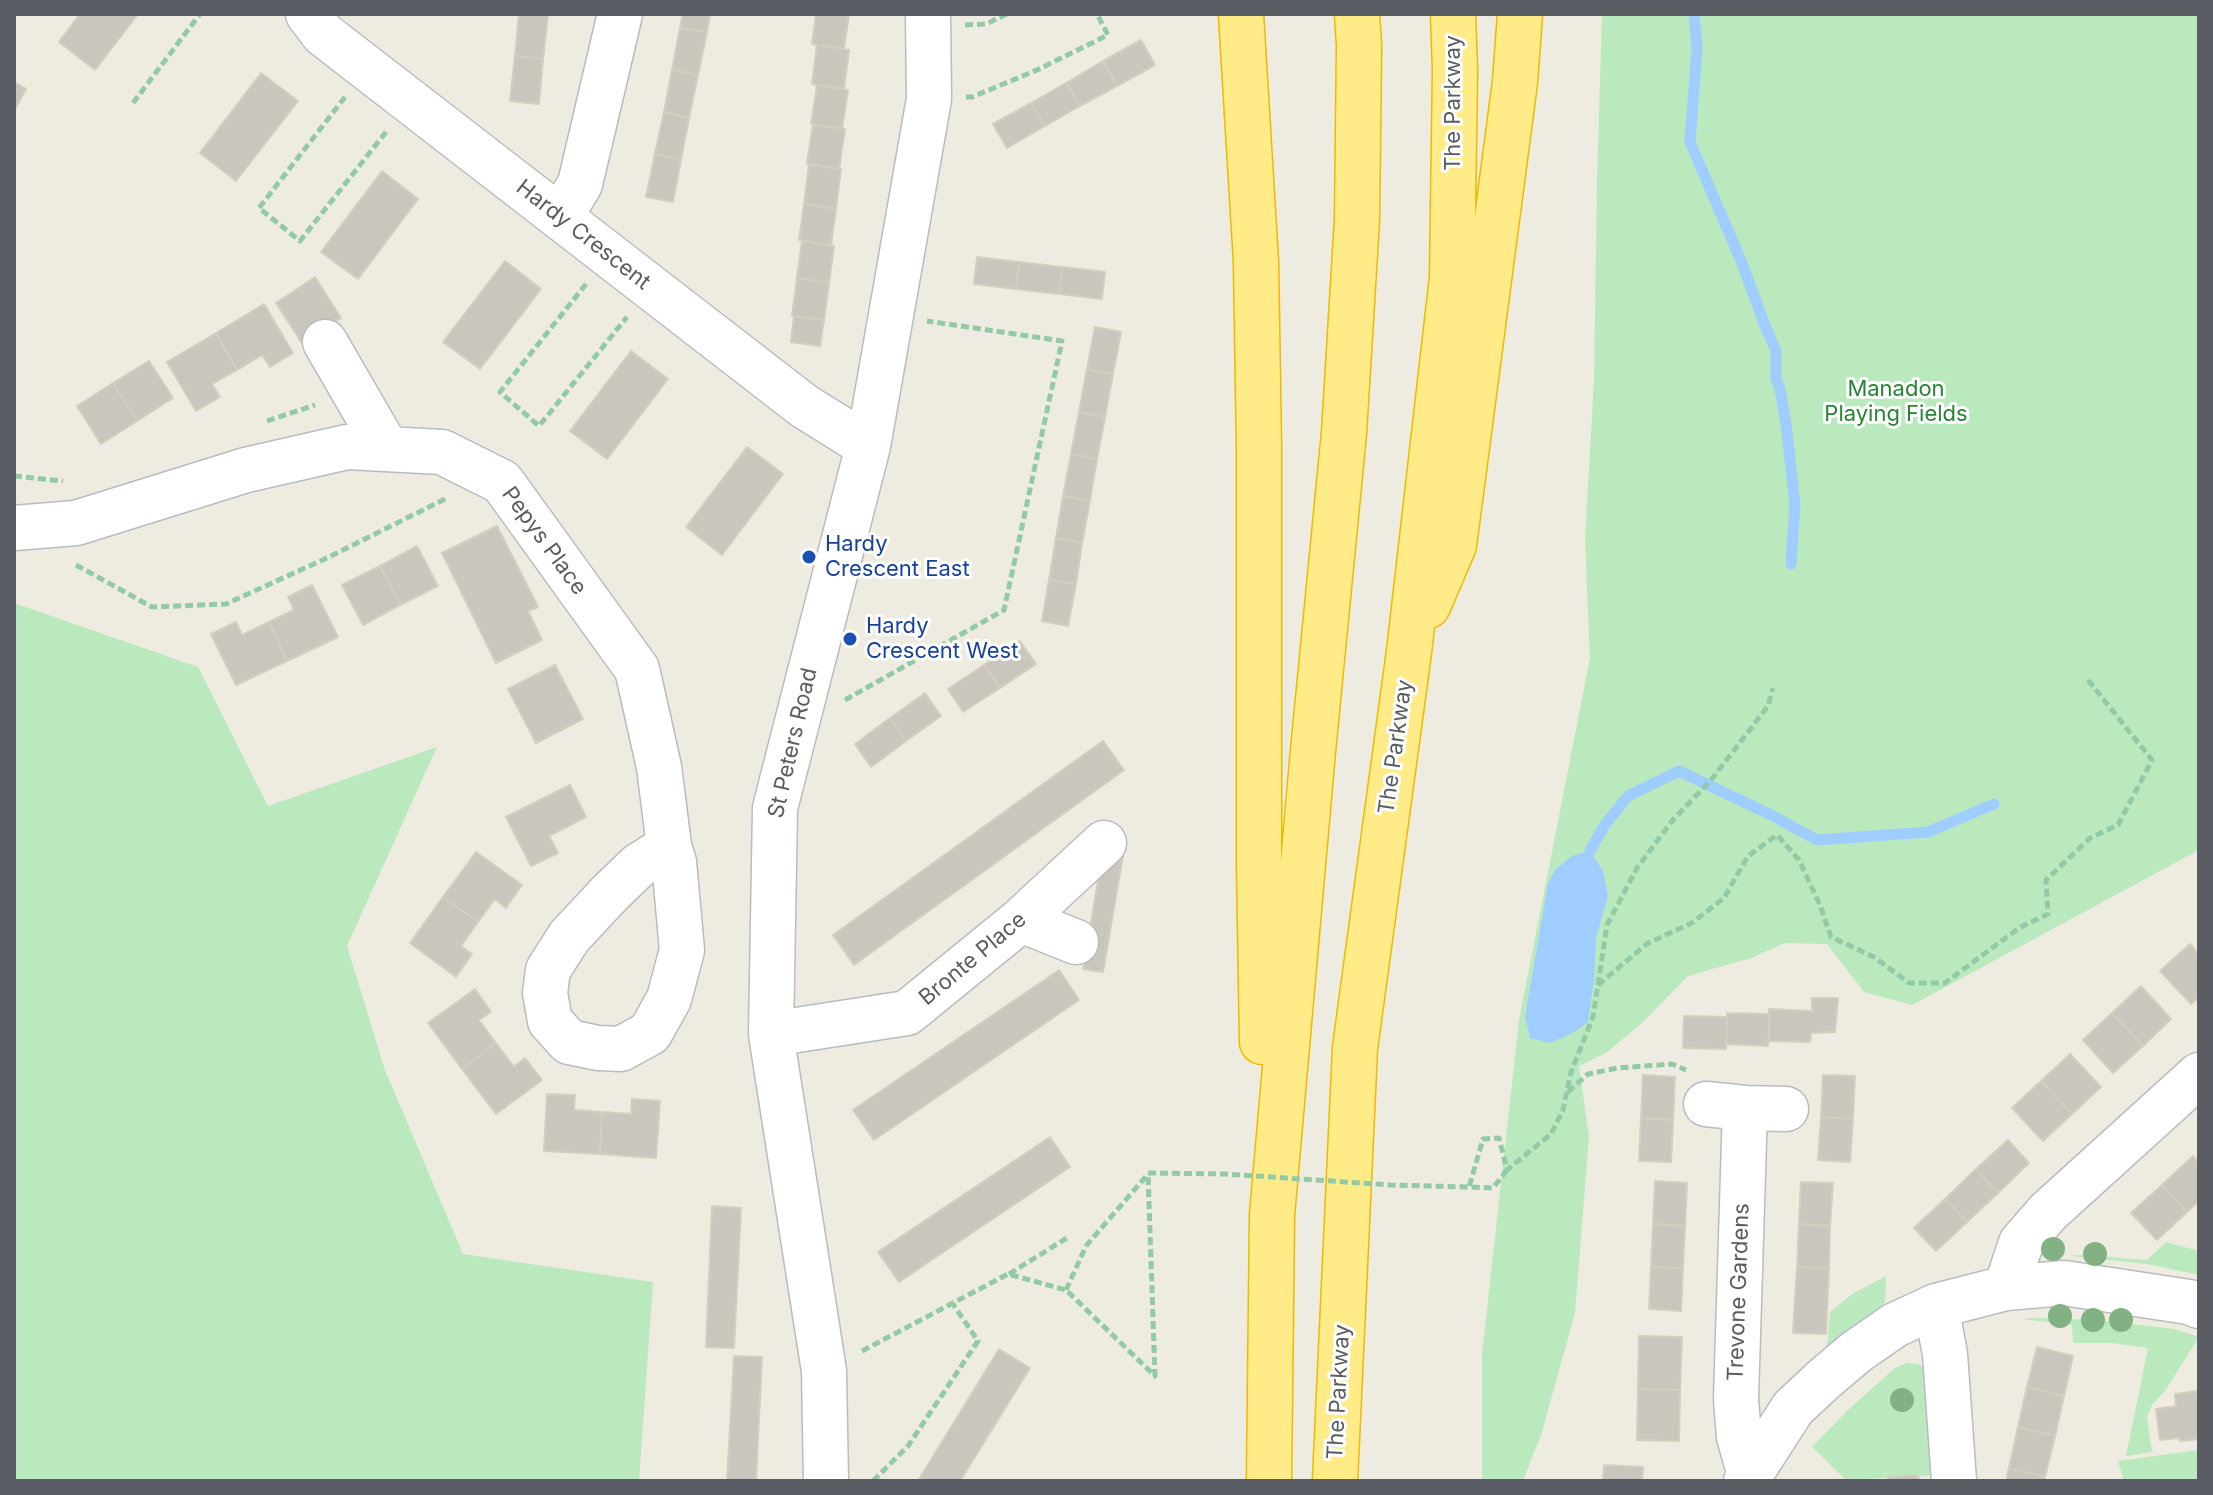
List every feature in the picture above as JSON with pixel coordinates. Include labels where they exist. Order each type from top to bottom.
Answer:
[{"type":"highway","points":[[1241,14],[1247,73],[1256,262],[1259,864],[1269,1481]]},
{"type":"highway","points":[[1268,1432],[1272,1215],[1346,402],[1357,220],[1357,14]]},
{"type":"highway","name":"The Parkway","points":[[1335,1481],[1355,1048],[1409,652],[1452,278],[1453,14]]},
{"type":"highway","points":[[1409,652],[1454,545],[1515,82],[1520,14]]},
{"type":"street","name":"Hardy Crescent","points":[[308,14],[323,34],[651,288],[804,406],[868,446]]},
{"type":"street","points":[[560,217],[580,184],[620,14]]},
{"type":"street","name":"St Peters Road","points":[[826,1481],[824,1371],[771,1034],[775,808],[868,446],[929,99],[928,14]]},
{"type":"street","points":[[325,342],[387,449]]},
{"type":"street","name":"Pepys Place","points":[[31,527],[76,523],[246,470],[347,447],[442,452],[502,482],[637,669],[659,767],[669,846]]},
{"type":"street","name":"Bronte Place","points":[[771,1034],[907,1013],[1021,920],[1104,843]]},
{"type":"street","points":[[1021,920],[1076,942]]},
{"type":"street","points":[[2006,1288],[2021,1243],[2048,1212],[2199,1075]]},
{"type":"street","name":"Trevone Gardens","points":[[1746,1107],[1736,1399],[1739,1437],[1748,1478]]},
{"type":"street","points":[[1748,1478],[1793,1408],[1823,1380],[1895,1325],[1936,1306],[2006,1288],[2064,1283],[2199,1306]]},
{"type":"street","points":[[1936,1306],[1945,1354],[1954,1481]]},
{"type":"path","points":[[133,103],[200,14]]},
{"type":"path","points":[[929,99],[972,97],[1108,35],[1097,14]]},
{"type":"path","points":[[367,68],[259,208],[300,241],[411,102]]},
{"type":"path","points":[[609,255],[500,392],[539,426],[651,288]]},
{"type":"path","points":[[795,729],[1004,610],[1062,341],[891,316]]},
{"type":"path","points":[[31,527],[74,564],[152,607],[226,604],[491,477]]},
{"type":"path","points":[[1598,985],[1648,943],[1692,923],[1724,898],[1748,856],[1777,835],[1799,860],[1831,937],[1874,957],[1909,983],[1945,983],[2019,928],[2048,914],[2046,880],[2090,838],[2118,825],[2152,760],[2088,680]]},
{"type":"path","points":[[1148,1173],[1493,1188],[1507,1170],[1551,1134],[1563,1110],[1571,1072],[1593,1017],[1607,925],[1637,868],[1768,706],[1773,688]]},
{"type":"path","points":[[1567,1093],[1588,1074],[1672,1064],[1686,1070],[1700,1085],[1746,1107]]},
{"type":"path","points":[[1469,1187],[1483,1139],[1499,1138],[1507,1170]]},
{"type":"path","points":[[1008,1274],[1066,1290],[1155,1376],[1148,1173]]},
{"type":"path","points":[[1066,1290],[1086,1246],[1148,1173]]},
{"type":"path","points":[[824,1371],[1008,1274],[1067,1238]]},
{"type":"path","points":[[873,1481],[908,1446],[978,1341],[953,1304]]},
{"type":"green space","name":"Manadon Playing Fields","points":[[1602,14],[2199,14],[2199,850],[1912,1005],[1864,992],[1827,944],[1785,943],[1751,958],[1688,976],[1642,1023],[1606,1053],[1579,1066],[1589,1137],[1575,1313],[1541,1435],[1523,1481],[1482,1481],[1482,1355],[1519,1020],[1590,658],[1585,540],[1594,380]]},
{"type":"green space","points":[[14,603],[198,667],[268,806],[437,747],[347,946],[385,1070],[463,1254],[653,1282],[639,1481],[14,1481]]},
{"type":"green space","points":[[2166,1242],[2199,1251],[2199,1275],[2148,1264],[2069,1256],[2147,1260]]},
{"type":"green space","points":[[1886,1276],[1885,1303],[1827,1347],[1830,1312],[1852,1294]]},
{"type":"green space","points":[[2022,1319],[2099,1320],[2174,1329],[2199,1337],[2147,1417],[2152,1452],[2126,1456],[2148,1348],[2112,1343],[2073,1343],[2072,1325]]},
{"type":"green space","points":[[1907,1363],[1919,1364],[1926,1370],[1934,1475],[1846,1480],[1812,1447],[1895,1368]]},
{"type":"green space","points":[[2199,1450],[2199,1481],[2124,1481],[2118,1461]]},
{"type":"water","points":[[1590,851],[1603,871],[1608,896],[1596,938],[1588,1022],[1575,1032],[1550,1043],[1530,1038],[1525,1017],[1548,884],[1555,870],[1572,856]]},
{"type":"building","points":[[80,14],[138,14],[95,70],[59,42]]},
{"type":"building","points":[[519,14],[548,14],[543,59],[515,56]]},
{"type":"building","points":[[683,14],[710,14],[707,32],[680,28]]},
{"type":"building","points":[[816,14],[849,14],[844,49],[812,44]]},
{"type":"building","points":[[680,28],[707,32],[698,75],[672,70]]},
{"type":"building","points":[[1141,40],[1155,65],[1117,86],[1103,61]]},
{"type":"building","points":[[817,45],[849,50],[844,89],[812,84]]},
{"type":"building","points":[[515,56],[543,59],[539,104],[510,101]]},
{"type":"building","points":[[1103,61],[1117,86],[1080,106],[1066,83]]},
{"type":"building","points":[[672,70],[698,75],[689,118],[664,112]]},
{"type":"building","points":[[261,73],[298,101],[236,181],[200,153]]},
{"type":"building","points":[[14,82],[26,89],[14,111]]},
{"type":"building","points":[[1066,83],[1080,106],[1045,126],[1031,103]]},
{"type":"building","points":[[817,85],[848,90],[842,129],[811,124]]},
{"type":"building","points":[[1031,103],[1045,126],[1007,148],[993,124]]},
{"type":"building","points":[[664,112],[689,118],[681,160],[655,154]]},
{"type":"building","points":[[813,125],[845,129],[839,169],[807,164]]},
{"type":"building","points":[[655,154],[681,160],[673,202],[646,197]]},
{"type":"building","points":[[809,164],[841,169],[836,209],[804,204]]},
{"type":"building","points":[[382,171],[418,199],[358,279],[321,252]]},
{"type":"building","points":[[804,204],[836,209],[831,245],[799,240]]},
{"type":"building","points":[[802,241],[834,246],[829,283],[797,278]]},
{"type":"building","points":[[977,257],[1019,262],[1016,289],[974,284]]},
{"type":"building","points":[[505,261],[541,289],[480,369],[443,342]]},
{"type":"building","points":[[1019,262],[1062,267],[1059,294],[1016,289]]},
{"type":"building","points":[[1062,267],[1105,272],[1102,299],[1059,294]]},
{"type":"building","points":[[315,277],[341,318],[302,343],[276,303]]},
{"type":"building","points":[[797,278],[829,283],[824,320],[792,316]]},
{"type":"building","points":[[264,304],[293,353],[270,367],[262,355],[237,370],[216,333]]},
{"type":"building","points":[[794,316],[824,320],[820,346],[791,342]]},
{"type":"building","points":[[1095,327],[1121,332],[1113,374],[1087,369]]},
{"type":"building","points":[[216,333],[237,370],[212,384],[220,397],[196,411],[167,362]]},
{"type":"building","points":[[631,351],[668,379],[607,459],[570,431]]},
{"type":"building","points":[[149,361],[173,398],[137,421],[113,383]]},
{"type":"building","points":[[1087,369],[1113,374],[1105,417],[1079,412]]},
{"type":"building","points":[[113,383],[137,421],[101,444],[77,406]]},
{"type":"building","points":[[1079,412],[1105,417],[1097,459],[1071,454]]},
{"type":"building","points":[[747,447],[783,474],[722,555],[686,527]]},
{"type":"building","points":[[1071,454],[1097,459],[1090,501],[1063,496]]},
{"type":"building","points":[[1063,496],[1090,501],[1082,543],[1056,538]]},
{"type":"building","points":[[497,526],[538,607],[528,611],[542,640],[496,663],[442,553]]},
{"type":"building","points":[[1056,538],[1082,543],[1076,584],[1049,580]]},
{"type":"building","points":[[417,546],[438,586],[400,605],[380,566]]},
{"type":"building","points":[[380,566],[400,605],[363,625],[342,585]]},
{"type":"building","points":[[1049,580],[1076,584],[1068,626],[1042,621]]},
{"type":"building","points":[[312,585],[338,637],[287,661],[269,622],[294,610],[288,597]]},
{"type":"building","points":[[236,622],[242,635],[269,622],[287,661],[236,685],[211,634]]},
{"type":"building","points":[[1020,641],[1036,664],[1000,688],[984,665]]},
{"type":"building","points":[[555,665],[583,719],[536,743],[508,689]]},
{"type":"building","points":[[984,665],[1000,688],[963,712],[948,689]]},
{"type":"building","points":[[925,693],[941,716],[906,741],[890,718]]},
{"type":"building","points":[[890,718],[906,741],[871,767],[855,744]]},
{"type":"building","points":[[1103,741],[1124,770],[854,965],[833,935]]},
{"type":"building","points":[[570,785],[586,817],[549,836],[558,853],[531,866],[506,817]]},
{"type":"building","points":[[476,852],[522,885],[506,908],[495,899],[478,922],[443,897]]},
{"type":"building","points":[[1103,852],[1123,856],[1103,972],[1083,969]]},
{"type":"building","points":[[443,897],[478,922],[461,946],[472,954],[456,977],[410,943]]},
{"type":"building","points":[[2190,944],[2199,955],[2199,997],[2191,1004],[2160,971]]},
{"type":"building","points":[[1059,970],[1079,1000],[874,1140],[853,1110]]},
{"type":"building","points":[[2141,986],[2171,1019],[2143,1046],[2112,1013]]},
{"type":"building","points":[[475,989],[491,1012],[479,1020],[496,1043],[462,1069],[428,1023]]},
{"type":"building","points":[[1812,998],[1838,998],[1835,1032],[1811,1033],[1810,1042],[1769,1041],[1769,1009],[1812,1011]]},
{"type":"building","points":[[1727,1013],[1770,1014],[1768,1046],[1726,1044]]},
{"type":"building","points":[[2112,1013],[2143,1046],[2113,1073],[2083,1040]]},
{"type":"building","points":[[1684,1016],[1727,1017],[1726,1049],[1683,1048]]},
{"type":"building","points":[[496,1043],[514,1067],[525,1058],[542,1080],[496,1114],[462,1069]]},
{"type":"building","points":[[2070,1054],[2101,1087],[2072,1114],[2041,1081]]},
{"type":"building","points":[[1643,1075],[1675,1077],[1673,1120],[1641,1118]]},
{"type":"building","points":[[1823,1075],[1855,1076],[1853,1119],[1821,1117]]},
{"type":"building","points":[[2041,1081],[2072,1114],[2043,1141],[2012,1108]]},
{"type":"building","points":[[547,1094],[575,1095],[574,1110],[602,1112],[600,1154],[544,1151]]},
{"type":"building","points":[[632,1099],[660,1101],[656,1158],[600,1154],[602,1112],[631,1114]]},
{"type":"building","points":[[1821,1117],[1853,1119],[1850,1162],[1818,1160]]},
{"type":"building","points":[[1641,1118],[1673,1120],[1671,1162],[1639,1161]]},
{"type":"building","points":[[1050,1137],[1070,1167],[899,1282],[878,1252]]},
{"type":"building","points":[[2008,1140],[2029,1163],[1998,1193],[1976,1169]]},
{"type":"building","points":[[2193,1156],[2199,1163],[2199,1201],[2187,1212],[2162,1185]]},
{"type":"building","points":[[1976,1169],[1998,1193],[1967,1222],[1945,1199]]},
{"type":"building","points":[[1655,1181],[1687,1183],[1685,1226],[1653,1224]]},
{"type":"building","points":[[1801,1182],[1833,1183],[1830,1226],[1799,1224]]},
{"type":"building","points":[[2162,1185],[2187,1212],[2157,1240],[2131,1213]]},
{"type":"building","points":[[1945,1199],[1967,1222],[1936,1251],[1914,1228]]},
{"type":"building","points":[[712,1206],[741,1208],[734,1348],[706,1347]]},
{"type":"building","points":[[1653,1224],[1685,1226],[1683,1268],[1651,1267]]},
{"type":"building","points":[[1799,1224],[1830,1226],[1829,1268],[1797,1267]]},
{"type":"building","points":[[1651,1267],[1683,1268],[1681,1311],[1649,1309]]},
{"type":"building","points":[[1797,1267],[1829,1268],[1826,1334],[1793,1333]]},
{"type":"building","points":[[1639,1336],[1682,1337],[1680,1390],[1638,1389]]},
{"type":"building","points":[[2037,1347],[2073,1356],[2064,1396],[2027,1387]]},
{"type":"building","points":[[999,1349],[1030,1368],[960,1481],[918,1481]]},
{"type":"building","points":[[734,1356],[762,1357],[756,1481],[727,1481]]},
{"type":"building","points":[[2027,1387],[2064,1396],[2055,1436],[2018,1427]]},
{"type":"building","points":[[1638,1389],[1680,1390],[1679,1441],[1637,1440]]},
{"type":"building","points":[[2199,1391],[2199,1439],[2160,1440],[2156,1409],[2176,1406],[2175,1394]]},
{"type":"building","points":[[2018,1427],[2055,1436],[2045,1477],[2009,1468]]},
{"type":"building","points":[[1604,1465],[1643,1467],[1642,1481],[1603,1481]]},
{"type":"building","points":[[2009,1468],[2045,1477],[2044,1481],[2006,1481]]},
{"type":"building","points":[[1918,1475],[1919,1481],[1888,1481],[1888,1477]]},
{"type":"waterway","points":[[1694,14],[1697,48],[1690,142],[1776,351],[1776,378],[1786,424],[1795,504],[1791,564]]},
{"type":"waterway","points":[[1590,851],[1604,826],[1628,796],[1679,771],[1817,840],[1928,832],[1994,804]]},
{"type":"place","name":"Hardy Crescent East","points":[[809,557]]},
{"type":"place","name":"Hardy Crescent West","points":[[850,639]]}]
